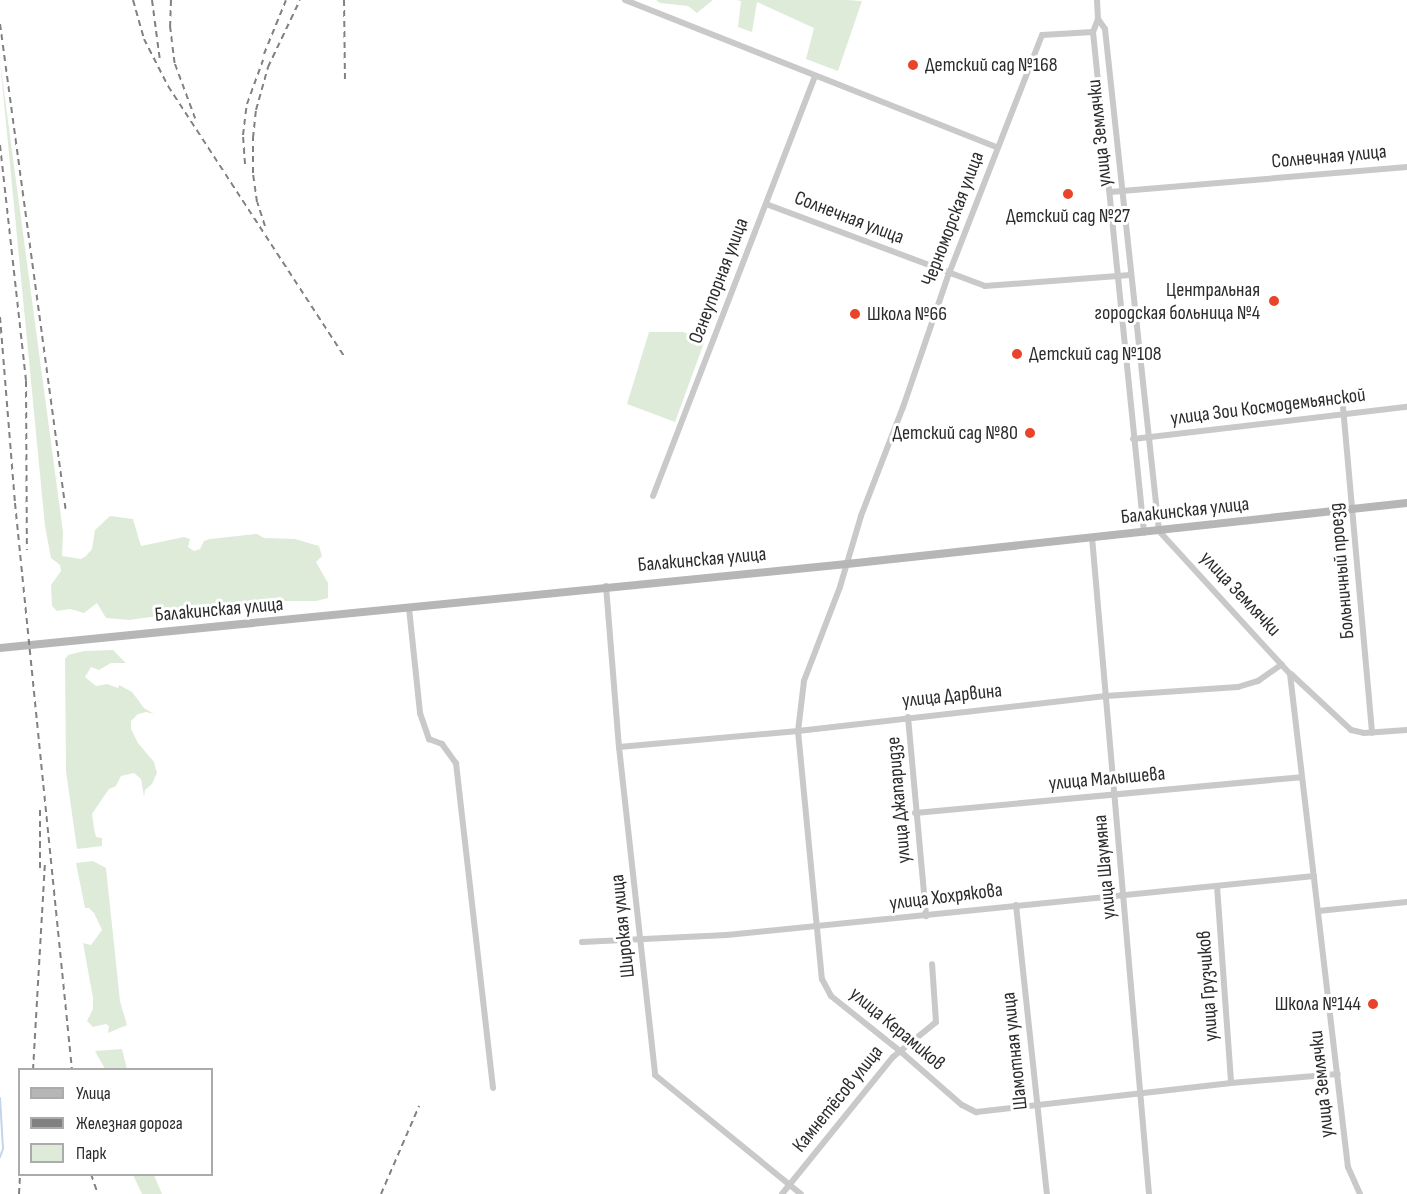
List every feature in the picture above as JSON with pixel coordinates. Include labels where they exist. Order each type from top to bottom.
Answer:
[{"type":"main road","name":"Балакинская улица","points":[[0,648],[409,608],[606,586],[847,564],[1407,503]]},
{"type":"street","points":[[625,0],[815,77],[998,147]]},
{"type":"street","points":[[1093,32],[1098,19],[1097,0]]},
{"type":"street","name":"улица Землячки","points":[[1098,19],[1105,29],[1159,531],[1290,674],[1348,1167],[1360,1194]]},
{"type":"street","name":"улица Землячки","points":[[1093,32],[1144,532]]},
{"type":"street","name":"Черноморская улица","points":[[847,564],[861,516],[903,407],[949,273],[1042,35],[1093,32]]},
{"type":"street","name":"Огнеупорная улица","points":[[653,496],[815,77]]},
{"type":"street","name":"Солнечная улица","points":[[1110,192],[1407,167]]},
{"type":"street","name":"Солнечная улица","points":[[766,204],[985,286],[1131,275]]},
{"type":"street","name":"улица Зои Космодемьянской","points":[[1133,439],[1343,411],[1407,407]]},
{"type":"street","name":"Больничный проезд","points":[[1343,411],[1372,733]]},
{"type":"street","name":"улица Шаумяна","points":[[1092,537],[1143,1093],[1149,1194]]},
{"type":"street","name":"улица Керамиков","points":[[847,564],[804,681],[798,731],[822,979],[831,996],[900,1050],[962,1106],[976,1112],[1231,1083],[1338,1074]]},
{"type":"street","name":"Широкая улица","points":[[606,586],[619,747],[655,1075],[801,1194]]},
{"type":"street","points":[[409,608],[420,713],[429,739],[442,744],[456,763],[493,1088]]},
{"type":"street","name":"улица Дарвина","points":[[619,747],[798,731],[1106,696],[1238,687],[1258,681],[1282,664]]},
{"type":"street","points":[[1290,674],[1344,726],[1357,732],[1372,733],[1407,730]]},
{"type":"street","name":"улица Джапаридзе","points":[[908,717],[926,916]]},
{"type":"street","name":"улица Малышева","points":[[915,813],[1301,777]]},
{"type":"street","name":"улица Хохрякова","points":[[582,942],[817,927],[1124,893],[1314,876]]},
{"type":"street","name":"улица Грузчиков","points":[[1217,886],[1231,1083]]},
{"type":"street","points":[[1318,911],[1407,902]]},
{"type":"street","name":"Шамотная улица","points":[[1016,905],[1047,1194]]},
{"type":"street","name":"Камнетёсов улица","points":[[782,1194],[900,1050],[936,1022],[932,964]]},
{"type":"green space","points":[[656,0],[713,0],[697,13],[688,6],[660,3]]},
{"type":"green space","points":[[736,0],[862,1],[838,71],[806,59],[814,28],[757,2],[752,32],[738,27],[741,1]]},
{"type":"green space","points":[[0,61],[63,532],[62,556],[81,559],[86,556],[92,549],[95,530],[110,516],[133,519],[141,546],[184,537],[190,539],[188,547],[194,551],[200,549],[204,541],[210,539],[257,534],[264,538],[295,539],[319,546],[322,556],[316,562],[328,583],[328,598],[253,606],[193,606],[188,612],[129,620],[106,618],[97,603],[84,613],[70,609],[57,611],[52,606],[51,585],[61,571],[60,565],[51,558],[45,526]]},
{"type":"green space","points":[[649,332],[683,332],[705,340],[675,422],[627,404]]},
{"type":"green space","points":[[113,650],[126,663],[111,663],[99,670],[91,667],[85,677],[96,686],[107,684],[118,688],[119,685],[132,692],[144,708],[154,714],[146,712],[138,714],[131,721],[131,729],[138,743],[154,762],[157,773],[152,784],[145,790],[144,797],[141,779],[134,773],[121,776],[116,786],[109,789],[92,814],[96,837],[102,838],[102,846],[77,849],[66,771],[65,659],[68,655],[84,651]]},
{"type":"green space","points":[[93,861],[106,868],[120,1001],[127,1025],[108,1033],[109,1026],[106,1024],[93,1027],[87,1021],[93,1009],[93,998],[83,943],[91,945],[102,930],[94,913],[89,908],[85,908],[76,863]]},
{"type":"green space","points":[[122,1049],[127,1068],[104,1068],[95,1051]]},
{"type":"green space","points":[[133,1176],[154,1176],[162,1194],[142,1194]]},
{"type":"waterway","points":[[0,1098],[3,1149],[0,1157]]},
{"type":"railway","points":[[133,0],[144,39],[168,86],[344,356]]},
{"type":"railway","points":[[152,0],[160,61]]},
{"type":"railway","points":[[171,0],[170,26],[175,64],[195,118]]},
{"type":"railway","points":[[264,54],[286,0]]},
{"type":"railway","points":[[265,226],[257,202],[253,173],[256,110],[268,67],[300,0]]},
{"type":"railway","points":[[344,0],[345,84]]},
{"type":"railway","points":[[0,24],[66,510]]},
{"type":"railway","points":[[245,164],[243,135],[247,104],[263,60]]},
{"type":"railway","points":[[0,145],[26,381],[27,550]]},
{"type":"railway","points":[[0,317],[15,503],[72,1068]]},
{"type":"railway","points":[[40,810],[40,870]]},
{"type":"railway","points":[[33,1068],[45,860]]},
{"type":"railway","points":[[381,1194],[419,1106]]},
{"type":"railway","points":[[19,1194],[20,1176]]},
{"type":"railway","points":[[92,1176],[98,1194]]},
{"type":"place","name":"Детский сад №168","points":[[913,65]]},
{"type":"place","name":"Детский сад №27","points":[[1068,194]]},
{"type":"place","name":"Центральная городская больница №4","points":[[1274,301]]},
{"type":"place","name":"Школа №66","points":[[855,314]]},
{"type":"place","name":"Детский сад №108","points":[[1017,354]]},
{"type":"place","name":"Детский сад №80","points":[[1030,433]]},
{"type":"place","name":"Школа №144","points":[[1373,1004]]}]
